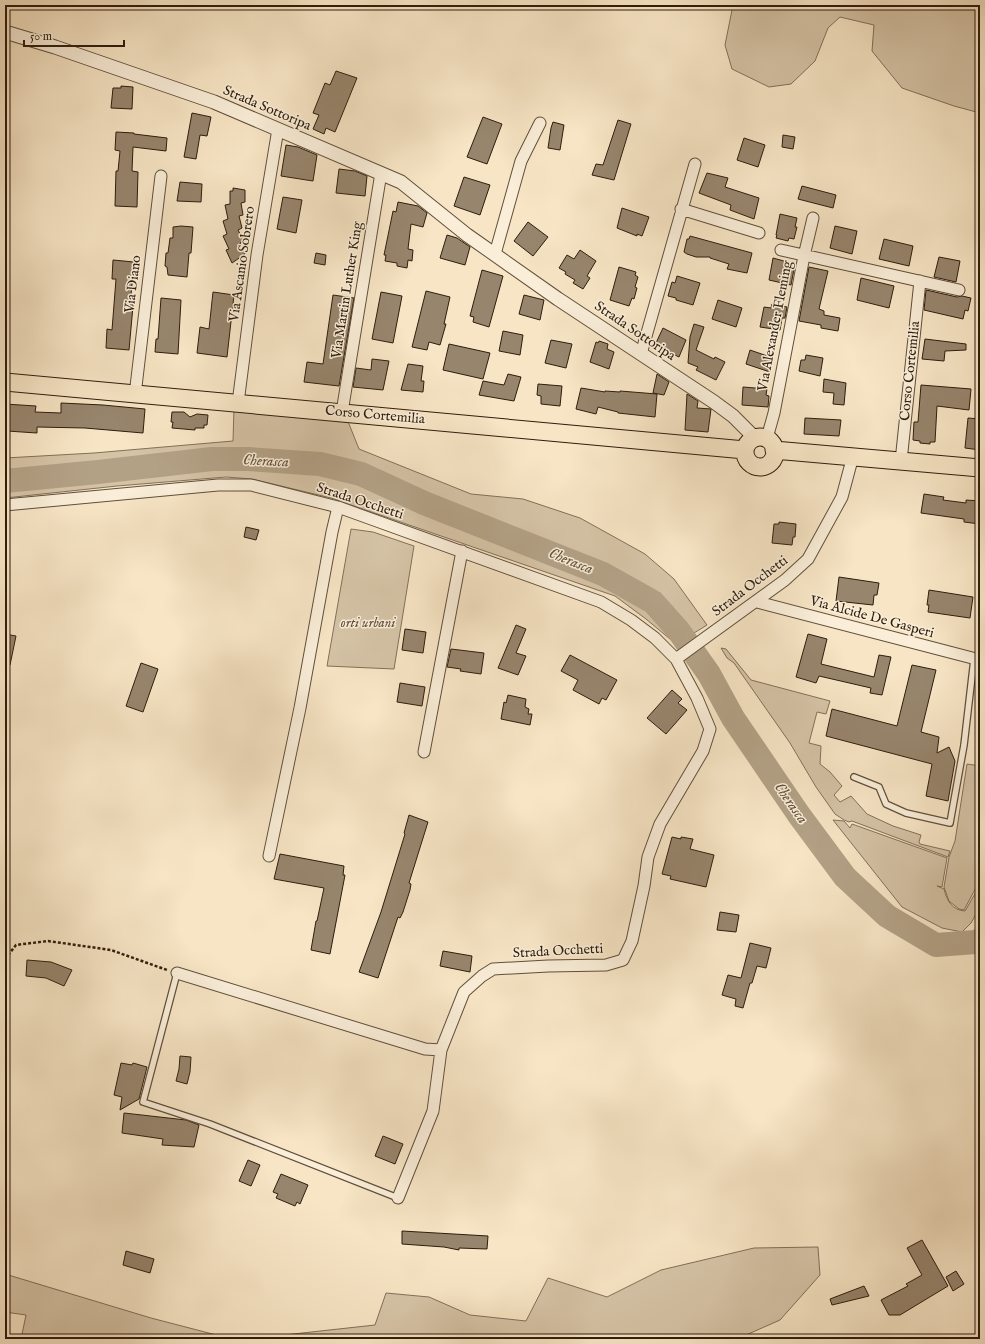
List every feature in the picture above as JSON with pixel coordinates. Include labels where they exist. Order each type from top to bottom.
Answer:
[{"type":"main road","name":"Corso Cortemilia","points":[[6,384],[342,412],[760,444],[853,456],[980,468]]},
{"type":"street","name":"Strada Sottoripa","points":[[5,32],[55,47],[214,102],[401,182],[467,235],[558,299],[714,402],[733,416],[760,444]]},
{"type":"street","points":[[495,254],[521,161],[540,123]]},
{"type":"street","name":"Via Ascanio Sobrero","points":[[238,403],[257,255],[278,130]]},
{"type":"street","points":[[641,354],[695,164]]},
{"type":"street","name":"Via Martin Luther King","points":[[342,412],[381,173]]},
{"type":"street","name":"Via Diano","points":[[135,395],[161,176]]},
{"type":"street","points":[[681,209],[759,233]]},
{"type":"street","name":"Via Alexander Fleming","points":[[760,444],[774,414],[804,256],[813,218]]},
{"type":"street","points":[[781,250],[959,290]]},
{"type":"street","name":"Corso Cortemilia","points":[[901,461],[920,281]]},
{"type":"street","name":"Strada Occhetti","points":[[676,659],[708,635],[757,602],[785,580],[808,559],[842,497],[853,456]]},
{"type":"street","name":"Strada Occhetti","points":[[5,505],[224,485],[251,485],[338,507],[601,602],[655,638],[676,659],[698,698],[710,729],[703,750],[660,824],[648,857],[644,886],[632,941],[623,960],[606,965],[493,969],[482,976],[464,992],[441,1050],[433,1111],[398,1198]]},
{"type":"street","points":[[269,856],[300,708],[332,532],[338,507]]},
{"type":"street","points":[[424,752],[462,552]]},
{"type":"street","name":"Via Alcide De Gasperi","points":[[757,602],[977,660]]},
{"type":"street","points":[[177,973],[425,1049],[441,1050]]},
{"type":"lane","points":[[854,777],[879,788],[886,804],[906,814],[950,823],[977,660]]},
{"type":"lane","points":[[177,973],[143,1102],[210,1124],[398,1198]]},
{"type":"path","points":[[5,959],[16,945],[48,941],[111,950],[177,973]]},
{"type":"green space","points":[[733,5],[980,5],[980,113],[954,106],[902,88],[872,51],[874,25],[840,17],[828,28],[815,61],[791,84],[769,87],[732,69],[725,45]]},
{"type":"green space","points":[[234,408],[347,419],[359,449],[471,494],[523,499],[580,518],[645,554],[674,579],[707,625],[676,644],[615,596],[331,498],[252,479],[226,477],[117,486],[5,498],[5,458],[94,453],[233,441]]},
{"type":"green space","name":"orti urbani","points":[[351,529],[373,532],[414,546],[394,669],[327,666]]},
{"type":"green space","points":[[721,648],[726,649],[751,680],[830,701],[826,714],[817,712],[809,743],[821,746],[820,764],[830,772],[842,786],[834,795],[840,802],[851,796],[867,814],[893,826],[921,835],[919,842],[920,844],[950,851],[948,857],[852,821],[849,822],[835,814],[816,787],[790,743],[734,663],[727,658]]},
{"type":"green space","points":[[967,764],[980,766],[980,880],[964,910],[959,909],[949,901],[944,887],[949,857],[955,841]]},
{"type":"green space","points":[[833,820],[844,821],[850,828],[852,824],[947,858],[942,887],[937,886],[944,889],[953,907],[965,911],[976,892],[980,894],[980,907],[971,923],[962,932],[942,928],[902,907]]},
{"type":"green space","points":[[818,1247],[820,1275],[780,1320],[737,1339],[21,1339],[26,1315],[5,1312],[5,1274],[151,1318],[224,1337],[284,1335],[375,1325],[386,1293],[429,1297],[470,1315],[526,1321],[548,1278],[607,1297],[661,1270],[754,1248]]},
{"type":"building","points":[[336,71],[357,78],[335,132],[326,128],[324,134],[313,129],[319,115],[313,113],[325,83],[330,85]]},
{"type":"building","points":[[121,86],[133,87],[132,109],[111,108],[113,88],[121,88]]},
{"type":"building","points":[[192,113],[211,117],[207,136],[200,135],[196,159],[184,157]]},
{"type":"building","points":[[483,117],[502,124],[487,164],[467,157]]},
{"type":"building","points":[[618,120],[631,124],[614,180],[592,175],[596,164],[603,165]]},
{"type":"building","points":[[553,122],[564,125],[560,150],[548,148]]},
{"type":"building","points":[[116,132],[167,138],[166,151],[133,147],[132,171],[138,172],[137,207],[115,206],[116,171],[118,171],[120,151],[115,150]]},
{"type":"building","points":[[783,135],[795,137],[793,149],[782,147]]},
{"type":"building","points":[[744,138],[765,145],[758,167],[737,160]]},
{"type":"building","points":[[286,145],[298,147],[317,155],[313,181],[281,176]]},
{"type":"building","points":[[339,169],[355,171],[367,176],[365,196],[336,193]]},
{"type":"building","points":[[707,173],[728,178],[725,187],[759,198],[754,219],[730,210],[731,205],[699,193]]},
{"type":"building","points":[[464,177],[490,185],[480,215],[454,206]]},
{"type":"building","points":[[180,182],[202,184],[201,202],[177,201]]},
{"type":"building","points":[[802,186],[836,195],[833,208],[798,199]]},
{"type":"building","points":[[233,188],[245,190],[245,202],[241,203],[243,215],[239,216],[242,228],[238,230],[244,241],[240,243],[245,254],[232,263],[226,250],[229,249],[223,236],[227,234],[223,221],[228,219],[225,205],[230,204],[230,191],[233,191]]},
{"type":"building","points":[[283,197],[302,200],[296,233],[277,229]]},
{"type":"building","points":[[398,202],[418,206],[427,213],[423,227],[411,224],[408,249],[413,250],[412,261],[408,260],[407,268],[397,266],[397,263],[385,261],[386,255],[384,255],[393,211],[396,212]]},
{"type":"building","points":[[622,208],[649,217],[642,236],[637,234],[637,236],[617,228]]},
{"type":"building","points":[[780,214],[797,218],[795,227],[797,227],[794,239],[789,238],[788,241],[776,238]]},
{"type":"building","points":[[528,222],[548,237],[533,256],[514,241]]},
{"type":"building","points":[[835,226],[857,231],[852,254],[830,248]]},
{"type":"building","points":[[173,227],[193,227],[187,277],[168,275],[167,267],[165,266],[166,253],[168,253],[170,238],[173,238]]},
{"type":"building","points":[[447,235],[457,238],[470,247],[465,265],[440,258]]},
{"type":"building","points":[[690,236],[752,253],[747,273],[727,269],[729,264],[710,257],[696,257],[687,254],[684,252],[687,239],[689,239]]},
{"type":"building","points":[[884,239],[913,246],[909,266],[879,259]]},
{"type":"building","points":[[580,250],[596,261],[587,276],[590,278],[583,289],[573,283],[575,280],[559,268],[567,255],[574,259]]},
{"type":"building","points":[[316,253],[326,255],[325,265],[314,263]]},
{"type":"building","points":[[939,257],[960,261],[956,282],[934,277]]},
{"type":"building","points":[[773,258],[795,264],[791,285],[769,280]]},
{"type":"building","points":[[113,260],[134,262],[131,295],[134,295],[129,350],[106,348],[107,329],[112,330],[116,279],[112,279]]},
{"type":"building","points":[[619,267],[636,272],[635,275],[638,277],[634,299],[632,298],[629,306],[610,300]]},
{"type":"building","points":[[809,267],[828,271],[819,309],[824,311],[824,315],[840,318],[838,331],[821,328],[821,325],[799,321]]},
{"type":"building","points":[[482,270],[503,276],[489,327],[473,322],[474,317],[470,316]]},
{"type":"building","points":[[677,276],[700,283],[693,305],[668,296],[672,282],[675,283]]},
{"type":"building","points":[[861,278],[894,286],[889,308],[857,300]]},
{"type":"building","points":[[926,290],[957,297],[962,296],[971,298],[968,311],[965,310],[963,319],[924,310]]},
{"type":"building","points":[[426,291],[450,297],[444,324],[446,324],[440,345],[429,342],[427,350],[412,347]]},
{"type":"building","points":[[213,292],[234,295],[227,357],[197,353],[200,327],[209,329]]},
{"type":"building","points":[[381,292],[402,296],[393,343],[372,339]]},
{"type":"building","points":[[333,295],[354,298],[339,386],[304,382],[307,362],[323,364]]},
{"type":"building","points":[[524,295],[544,300],[540,320],[519,314]]},
{"type":"building","points":[[161,298],[181,300],[178,354],[155,352],[156,339],[158,339]]},
{"type":"building","points":[[718,300],[742,308],[736,327],[712,319]]},
{"type":"building","points":[[772,304],[787,307],[785,318],[782,318],[780,330],[760,327],[764,307],[771,308]]},
{"type":"building","points":[[694,324],[704,327],[696,350],[714,359],[715,357],[725,362],[716,380],[696,370],[698,367],[688,363],[690,337]]},
{"type":"building","points":[[663,328],[686,340],[679,357],[655,345]]},
{"type":"building","points":[[503,331],[523,335],[520,355],[499,351]]},
{"type":"building","points":[[925,339],[966,344],[966,350],[945,351],[944,361],[922,359]]},
{"type":"building","points":[[551,340],[572,344],[566,368],[545,363]]},
{"type":"building","points":[[599,341],[608,344],[607,349],[614,352],[609,369],[590,362],[596,342],[598,343]]},
{"type":"building","points":[[449,344],[490,353],[483,379],[443,370]]},
{"type":"building","points":[[750,350],[773,358],[770,372],[746,364]]},
{"type":"building","points":[[806,355],[823,358],[820,376],[799,371],[801,360],[805,360]]},
{"type":"building","points":[[372,359],[389,361],[383,390],[353,387],[356,368],[371,370]]},
{"type":"building","points":[[408,364],[423,366],[421,381],[424,381],[423,392],[401,390]]},
{"type":"building","points":[[508,374],[521,377],[514,401],[479,395],[483,381],[504,385]]},
{"type":"building","points":[[657,374],[669,382],[664,395],[653,393]]},
{"type":"building","points":[[824,379],[846,383],[844,405],[833,404],[834,393],[823,392]]},
{"type":"building","points":[[538,384],[562,386],[560,406],[541,404],[541,396],[537,395]]},
{"type":"building","points":[[921,385],[971,389],[969,410],[937,406],[935,442],[930,442],[930,444],[920,443],[920,441],[913,440],[914,422],[918,422]]},
{"type":"building","points":[[743,387],[767,389],[766,395],[769,396],[768,407],[742,405]]},
{"type":"building","points":[[581,388],[605,392],[620,391],[657,394],[655,417],[618,413],[598,407],[596,414],[576,409]]},
{"type":"building","points":[[687,394],[698,401],[697,408],[711,409],[708,432],[685,430]]},
{"type":"building","points":[[61,403],[145,409],[143,433],[85,428],[37,427],[37,433],[7,431],[8,422],[5,422],[5,404],[36,406],[35,412],[61,413]]},
{"type":"building","points":[[172,412],[184,412],[190,417],[197,414],[208,415],[207,425],[204,425],[204,428],[195,428],[195,430],[172,428]]},
{"type":"building","points":[[805,418],[841,420],[839,436],[804,434]]},
{"type":"building","points":[[968,418],[980,419],[980,450],[965,448]]},
{"type":"building","points":[[924,494],[944,497],[943,500],[966,503],[966,500],[980,501],[980,524],[964,522],[964,519],[921,513]]},
{"type":"building","points":[[779,522],[796,524],[795,537],[793,537],[792,545],[772,543],[774,524],[779,524]]},
{"type":"building","points":[[246,527],[259,530],[256,540],[244,537]]},
{"type":"building","points":[[839,577],[879,583],[877,595],[874,595],[873,605],[836,601]]},
{"type":"building","points":[[929,590],[973,597],[970,618],[928,612],[929,605],[927,605]]},
{"type":"building","points":[[516,625],[526,629],[516,653],[526,656],[518,675],[498,668]]},
{"type":"building","points":[[405,629],[426,632],[423,653],[402,650]]},
{"type":"building","points":[[5,634],[16,636],[10,665],[5,665]]},
{"type":"building","points":[[808,634],[827,639],[821,664],[874,677],[879,655],[891,657],[882,695],[870,693],[871,688],[819,676],[816,683],[796,677]]},
{"type":"building","points":[[451,649],[484,653],[481,674],[460,671],[461,669],[447,667]]},
{"type":"building","points":[[570,655],[617,680],[606,700],[602,698],[599,704],[573,690],[578,680],[561,671]]},
{"type":"building","points":[[141,663],[158,669],[143,712],[126,706]]},
{"type":"building","points":[[912,665],[936,670],[921,732],[939,737],[937,753],[949,747],[955,761],[948,801],[926,796],[932,764],[826,736],[832,709],[897,726]]},
{"type":"building","points":[[400,683],[425,687],[422,706],[397,702]]},
{"type":"building","points":[[672,690],[682,699],[678,703],[687,710],[666,734],[647,718]]},
{"type":"building","points":[[508,695],[526,699],[525,707],[529,709],[528,714],[532,714],[530,725],[501,719],[504,702],[506,703]]},
{"type":"building","points":[[409,815],[428,822],[409,883],[411,884],[410,890],[403,912],[400,918],[398,917],[378,978],[359,972],[381,912],[405,834]]},
{"type":"building","points":[[672,837],[693,839],[690,849],[714,855],[706,887],[670,879],[671,876],[662,874]]},
{"type":"building","points":[[280,854],[344,866],[343,875],[345,875],[330,954],[311,950],[324,888],[274,879]]},
{"type":"building","points":[[720,912],[739,915],[736,932],[717,930]]},
{"type":"building","points":[[750,943],[771,948],[766,968],[757,966],[752,983],[750,983],[743,1008],[735,1006],[736,999],[722,995],[728,975],[741,978]]},
{"type":"building","points":[[443,951],[472,956],[470,972],[440,966]]},
{"type":"building","points":[[27,960],[51,962],[72,970],[64,986],[46,978],[26,976]]},
{"type":"building","points":[[180,1056],[191,1057],[190,1072],[187,1084],[176,1081]]},
{"type":"building","points":[[121,1063],[132,1065],[133,1063],[147,1067],[139,1099],[120,1110],[122,1097],[114,1095]]},
{"type":"building","points":[[124,1113],[186,1120],[199,1125],[194,1147],[162,1145],[163,1139],[122,1133]]},
{"type":"building","points":[[383,1136],[403,1144],[395,1164],[375,1156]]},
{"type":"building","points":[[248,1160],[260,1165],[251,1186],[239,1181]]},
{"type":"building","points":[[281,1174],[308,1185],[300,1204],[297,1202],[295,1206],[276,1198],[278,1194],[273,1192]]},
{"type":"building","points":[[402,1231],[488,1236],[487,1249],[459,1248],[459,1250],[444,1247],[402,1244]]},
{"type":"building","points":[[922,1240],[948,1286],[900,1315],[889,1315],[881,1300],[908,1286],[906,1284],[922,1275],[907,1248]]},
{"type":"building","points":[[126,1251],[154,1259],[150,1273],[123,1265]]},
{"type":"building","points":[[956,1271],[964,1284],[953,1291],[946,1277]]},
{"type":"building","points":[[864,1286],[869,1296],[832,1305],[830,1299]]},
{"type":"waterway","name":"Cherasca","points":[[5,481],[212,459],[248,459],[320,464],[361,474],[424,503],[603,574],[653,602],[678,630],[709,674],[733,718],[799,815],[845,877],[887,916],[936,945],[976,942],[980,940]]}]
